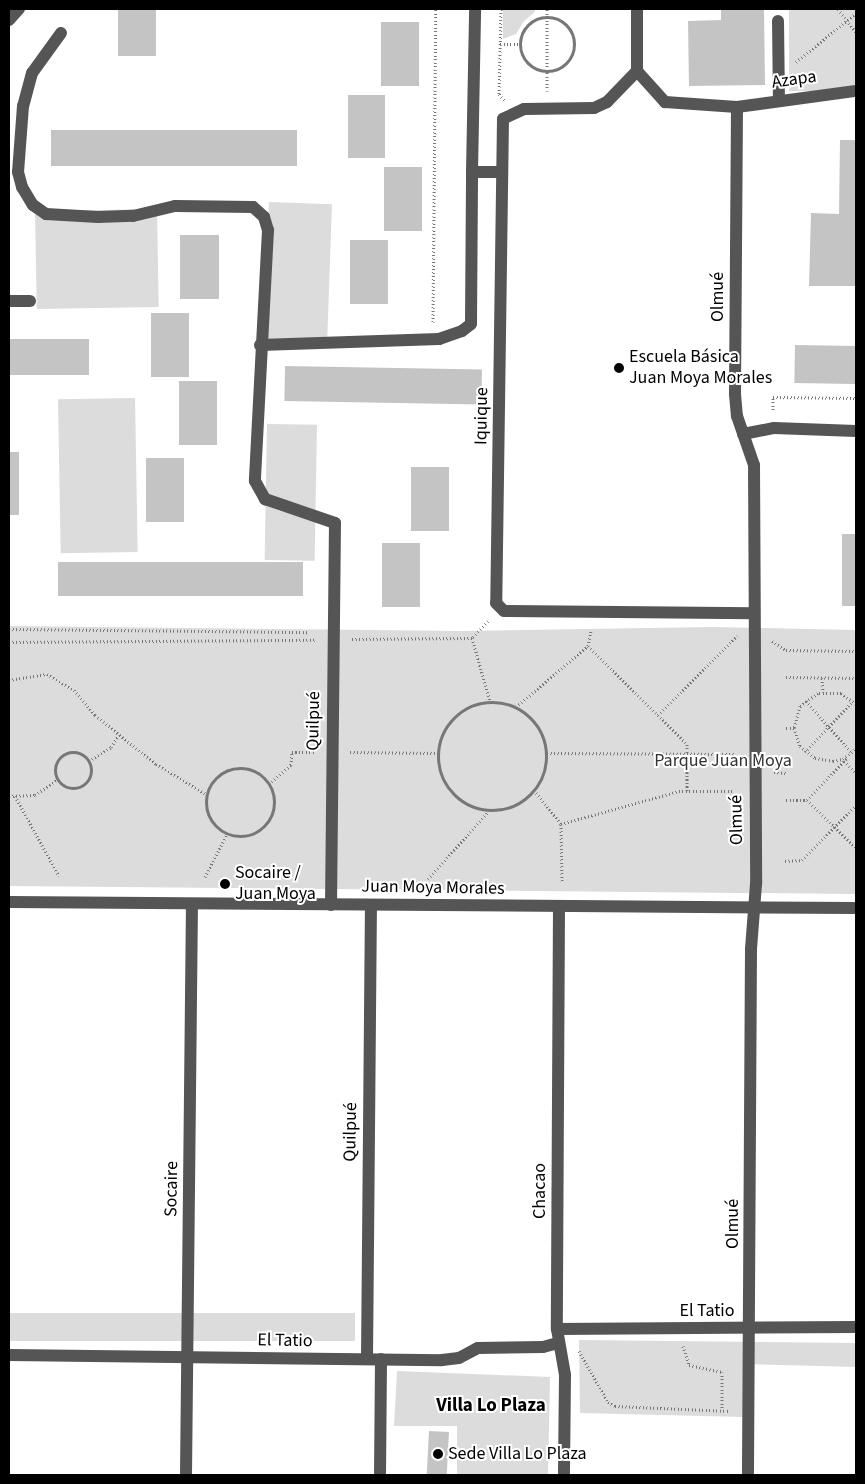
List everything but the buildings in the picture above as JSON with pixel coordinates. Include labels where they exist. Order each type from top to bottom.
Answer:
[{"type":"street","points":[[9,20],[19,9]]},
{"type":"street","points":[[61,33],[32,73],[23,106],[18,172],[22,187],[33,205],[46,214],[98,217],[133,216],[175,206],[253,207],[264,217],[268,230],[260,345],[432,340],[462,331],[472,324],[475,9]]},
{"type":"street","points":[[512,113],[547,108],[580,110],[607,102],[637,71],[637,9]]},
{"type":"street","points":[[778,21],[779,100]]},
{"type":"street","name":"Azapa","points":[[637,71],[665,102],[711,107],[737,107],[856,90]]},
{"type":"street","name":"Olmué","points":[[737,107],[735,394],[737,416],[754,465],[754,908],[748,1475]]},
{"type":"street","name":"Iquique","points":[[499,609],[496,603],[496,510],[500,428],[501,172],[503,119],[512,113]]},
{"type":"street","points":[[472,172],[501,172]]},
{"type":"street","points":[[9,302],[30,301]]},
{"type":"street","name":"Quilpué","points":[[260,345],[255,481],[264,499],[335,523],[331,905]]},
{"type":"street","points":[[743,434],[774,428],[856,431]]},
{"type":"street","points":[[499,609],[754,613]]},
{"type":"street","name":"Juan Moya Morales","points":[[9,902],[856,908]]},
{"type":"street","name":"Socaire","points":[[186,1475],[192,904]]},
{"type":"street","name":"Quilpué","points":[[366,1359],[371,905]]},
{"type":"street","name":"Chacao","points":[[560,907],[557,1329],[565,1376],[564,1475]]},
{"type":"street","name":"El Tatio","points":[[557,1329],[856,1327]]},
{"type":"street","name":"El Tatio","points":[[9,1355],[450,1360],[478,1348],[543,1347],[558,1343]]},
{"type":"street","points":[[380,1475],[382,1359]]},
{"type":"path","points":[[432,340],[436,9]]},
{"type":"path","points":[[501,9],[499,94],[512,113]]},
{"type":"path","points":[[547,9],[547,108]]},
{"type":"path","points":[[838,9],[846,23],[856,32]]},
{"type":"path","points":[[779,75],[856,14]]},
{"type":"path","points":[[547,17],[561,21],[568,27],[574,43],[570,60],[563,67],[547,72],[529,65],[520,44],[529,24],[547,17]]},
{"type":"path","points":[[500,44],[520,44]]},
{"type":"path","points":[[774,428],[773,397],[856,398]]},
{"type":"path","points":[[9,642],[333,634],[472,638],[499,609]]},
{"type":"path","points":[[9,629],[310,632]]},
{"type":"path","points":[[658,715],[735,636],[765,637],[786,650],[856,651]]},
{"type":"path","points":[[472,638],[490,701]]},
{"type":"path","points":[[516,707],[588,646],[687,744],[687,791]]},
{"type":"path","points":[[9,680],[47,674],[74,690],[95,715],[156,764],[206,794]]},
{"type":"path","points":[[786,678],[856,678]]},
{"type":"path","points":[[822,678],[823,692]]},
{"type":"path","points":[[805,752],[829,726],[855,703],[841,693],[823,692],[806,701],[796,717],[794,728],[805,752],[824,761],[844,760]]},
{"type":"path","points":[[490,701],[516,707],[534,720],[544,737],[546,769],[534,790],[520,803],[489,810],[462,802],[451,792],[443,779],[438,752],[442,734],[450,720],[475,703],[490,701]]},
{"type":"path","points":[[806,701],[853,753]]},
{"type":"path","points":[[786,728],[794,728]]},
{"type":"path","points":[[89,761],[111,747],[119,735]]},
{"type":"path","points":[[807,800],[856,749]]},
{"type":"path","points":[[68,752],[83,754],[89,761],[92,772],[85,784],[67,787],[58,779],[56,762],[68,752]]},
{"type":"path","points":[[269,784],[291,765],[292,752],[438,752]]},
{"type":"path","points":[[546,753],[734,754]]},
{"type":"path","points":[[844,760],[856,773]]},
{"type":"path","points":[[235,768],[251,770],[269,784],[274,806],[265,825],[247,835],[227,834],[212,822],[207,813],[206,794],[219,775],[235,768]]},
{"type":"path","points":[[9,796],[35,795],[58,779]]},
{"type":"path","points":[[534,790],[562,824],[562,881]]},
{"type":"path","points":[[562,824],[687,791],[734,791]]},
{"type":"path","points":[[15,796],[59,876]]},
{"type":"path","points":[[786,800],[807,800],[856,848]]},
{"type":"path","points":[[785,861],[802,860],[856,805]]},
{"type":"path","points":[[428,879],[489,810]]},
{"type":"path","points":[[205,877],[227,834]]},
{"type":"path","points":[[679,1328],[689,1365],[722,1372],[722,1410]]},
{"type":"path","points":[[558,1343],[573,1347],[582,1353],[608,1402],[614,1406],[749,1412]]},
{"type":"green space","points":[[503,9],[535,9],[535,12],[524,21],[516,34],[503,39]]},
{"type":"green space","points":[[789,9],[856,9],[856,91],[789,91]]},
{"type":"green space","points":[[269,202],[332,204],[327,347],[264,345]]},
{"type":"green space","points":[[157,209],[159,307],[37,309],[35,211]]},
{"type":"green space","points":[[135,398],[138,552],[61,553],[58,399]]},
{"type":"green space","points":[[267,424],[317,425],[315,561],[265,560]]},
{"type":"green space","name":"Parque Juan Moya","points":[[9,626],[461,631],[711,627],[856,630],[856,894],[9,886]]},
{"type":"green space","points":[[9,1313],[355,1313],[355,1341],[9,1341]]},
{"type":"green space","points":[[579,1340],[856,1343],[856,1367],[744,1364],[743,1417],[580,1413]]},
{"type":"green space","points":[[397,1371],[550,1377],[548,1475],[457,1475],[457,1426],[394,1426]]},
{"type":"place","name":"Escuela Básica Juan Moya Morales","points":[[619,368]]},
{"type":"place","name":"Socaire / Juan Moya","points":[[225,884]]},
{"type":"place","name":"Sede Villa Lo Plaza","points":[[438,1454]]},
{"type":"district","name":"Villa Lo Plaza","points":[[491,1406]]}]
